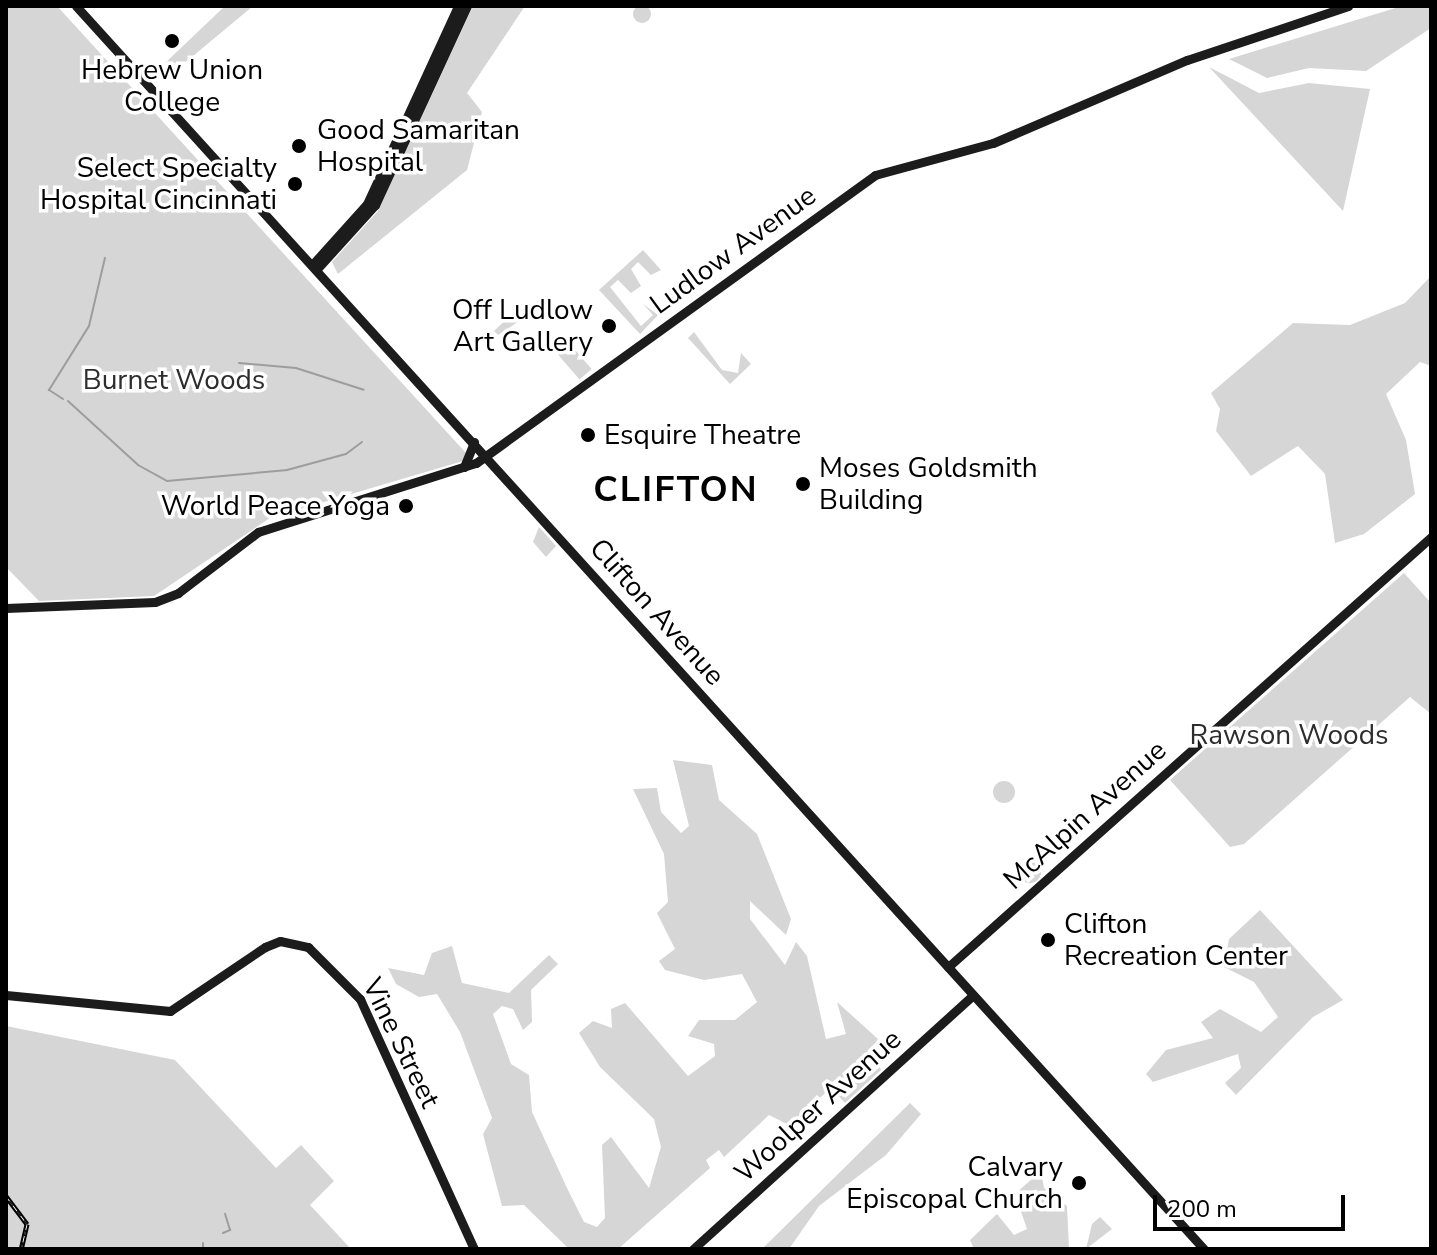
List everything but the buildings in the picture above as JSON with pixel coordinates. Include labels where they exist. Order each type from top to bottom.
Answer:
[{"type":"main road","name":"Clifton Avenue","points":[[76,6],[1204,1249]]},
{"type":"main road","points":[[314,268],[367,204],[458,6]]},
{"type":"main road","points":[[314,268],[375,205],[467,6]]},
{"type":"main road","name":"Ludlow Avenue","points":[[6,608],[141,605],[178,593],[258,532],[464,467],[487,456],[875,175],[993,143],[1187,60],[1348,6]]},
{"type":"main road","points":[[464,467],[474,442]]},
{"type":"main road","name":"McAlpin Avenue","points":[[948,967],[1431,537]]},
{"type":"main road","name":"Vine Street","points":[[6,995],[170,1011],[265,947],[280,941],[308,947],[360,999],[474,1249]]},
{"type":"main road","name":"Woolper Avenue","points":[[693,1249],[973,995]]},
{"type":"green space","points":[[642,5],[651,14],[642,23],[633,14]]},
{"type":"green space","name":"Burnet Woods","points":[[6,6],[57,6],[466,453],[463,461],[270,518],[154,596],[39,601],[6,567]]},
{"type":"green space","points":[[225,6],[253,6],[163,81],[152,69],[156,62],[164,64]]},
{"type":"green space","points":[[473,6],[525,6],[467,93],[482,112],[467,170],[338,274],[332,262],[378,211]]},
{"type":"green space","points":[[1402,6],[1431,6],[1431,28],[1366,71],[1309,68],[1267,78],[1229,59]]},
{"type":"green space","points":[[1209,67],[1259,93],[1309,83],[1370,89],[1343,211]]},
{"type":"green space","points":[[643,250],[661,270],[651,275],[638,262],[631,269],[641,286],[631,293],[618,280],[610,287],[641,326],[653,315],[643,304],[658,315],[640,334],[599,290]]},
{"type":"green space","points":[[1431,276],[1431,366],[1420,362],[1386,394],[1406,440],[1415,494],[1364,534],[1335,543],[1325,474],[1298,446],[1251,476],[1216,431],[1220,409],[1211,393],[1293,323],[1350,325],[1405,303]]},
{"type":"green space","points":[[523,304],[530,314],[498,335],[494,331]]},
{"type":"green space","points":[[694,332],[722,370],[738,373],[741,353],[751,364],[730,384],[688,338]]},
{"type":"green space","points":[[570,344],[592,369],[580,379],[558,354]]},
{"type":"green space","points":[[539,527],[556,546],[546,557],[533,542]]},
{"type":"green space","name":"Rawson Woods","points":[[1404,573],[1431,603],[1431,714],[1410,697],[1244,844],[1230,847],[1170,780]]},
{"type":"green space","points":[[673,760],[712,765],[719,800],[757,834],[791,919],[786,935],[750,901],[750,919],[785,965],[796,942],[807,956],[826,1039],[846,1034],[837,1002],[878,1039],[872,1048],[881,1070],[845,1103],[831,1088],[789,1125],[769,1115],[724,1157],[719,1150],[706,1160],[710,1168],[618,1249],[569,1249],[524,1205],[502,1206],[483,1134],[492,1118],[460,1032],[437,994],[419,997],[396,984],[388,968],[424,975],[432,953],[452,946],[462,983],[509,993],[549,955],[558,964],[531,990],[532,1022],[523,1030],[513,1009],[502,1006],[493,1014],[511,1064],[529,1075],[532,1112],[567,1188],[584,1222],[597,1227],[605,1218],[602,1145],[611,1137],[649,1188],[661,1147],[654,1119],[600,1067],[579,1033],[593,1021],[612,1028],[611,1009],[625,1003],[688,1076],[715,1056],[714,1044],[688,1036],[699,1020],[735,1020],[757,1002],[742,974],[704,980],[665,970],[659,961],[675,949],[657,913],[668,902],[664,854],[633,789],[657,788],[661,812],[681,833],[689,826]]},
{"type":"green space","points":[[1004,781],[1012,784],[1015,792],[1012,800],[1004,803],[996,800],[993,792],[996,784]]},
{"type":"green space","points":[[1030,861],[1038,864],[1041,872],[1038,880],[1030,883],[1022,880],[1019,872],[1022,864]]},
{"type":"green space","points":[[1260,910],[1343,1000],[1313,1017],[1236,1095],[1225,1083],[1241,1068],[1238,1054],[1153,1082],[1146,1074],[1166,1050],[1213,1038],[1201,1022],[1220,1009],[1261,1032],[1278,1017],[1254,982],[1224,967],[1229,939]]},
{"type":"green space","points":[[6,1026],[175,1060],[276,1168],[301,1145],[334,1181],[310,1205],[351,1249],[6,1249]]},
{"type":"green space","points":[[910,1103],[921,1114],[886,1155],[819,1206],[789,1249],[762,1249]]},
{"type":"green space","points":[[1041,1171],[1044,1188],[1067,1206],[1069,1249],[974,1249],[970,1240],[997,1214],[1014,1235],[1027,1229],[1015,1194]]},
{"type":"green space","points":[[1100,1217],[1112,1229],[1086,1249],[1092,1224]]},
{"type":"waterway","points":[[63,399],[49,390],[89,326],[105,258]]},
{"type":"waterway","points":[[239,363],[296,368],[364,390]]},
{"type":"waterway","points":[[68,401],[138,465],[167,481],[287,470],[346,454],[362,442]]},
{"type":"waterway","points":[[223,1233],[230,1230],[225,1214]]},
{"type":"waterway","points":[[203,1243],[203,1249]]},
{"type":"railway","points":[[6,1196],[27,1224],[21,1249]]},
{"type":"place","name":"Hebrew Union College","points":[[172,41]]},
{"type":"place","name":"Good Samaritan Hospital","points":[[299,146]]},
{"type":"place","name":"Select Specialty Hospital Cincinnati","points":[[295,184]]},
{"type":"place","name":"Off Ludlow Art Gallery","points":[[609,326]]},
{"type":"place","name":"Esquire Theatre","points":[[588,435]]},
{"type":"place","name":"Moses Goldsmith Building","points":[[803,484]]},
{"type":"place","name":"World Peace Yoga","points":[[406,506]]},
{"type":"place","name":"Clifton Recreation Center","points":[[1048,940]]},
{"type":"place","name":"Calvary Episcopal Church","points":[[1079,1183]]},
{"type":"district","name":"CLIFTON","points":[[676,490]]}]
